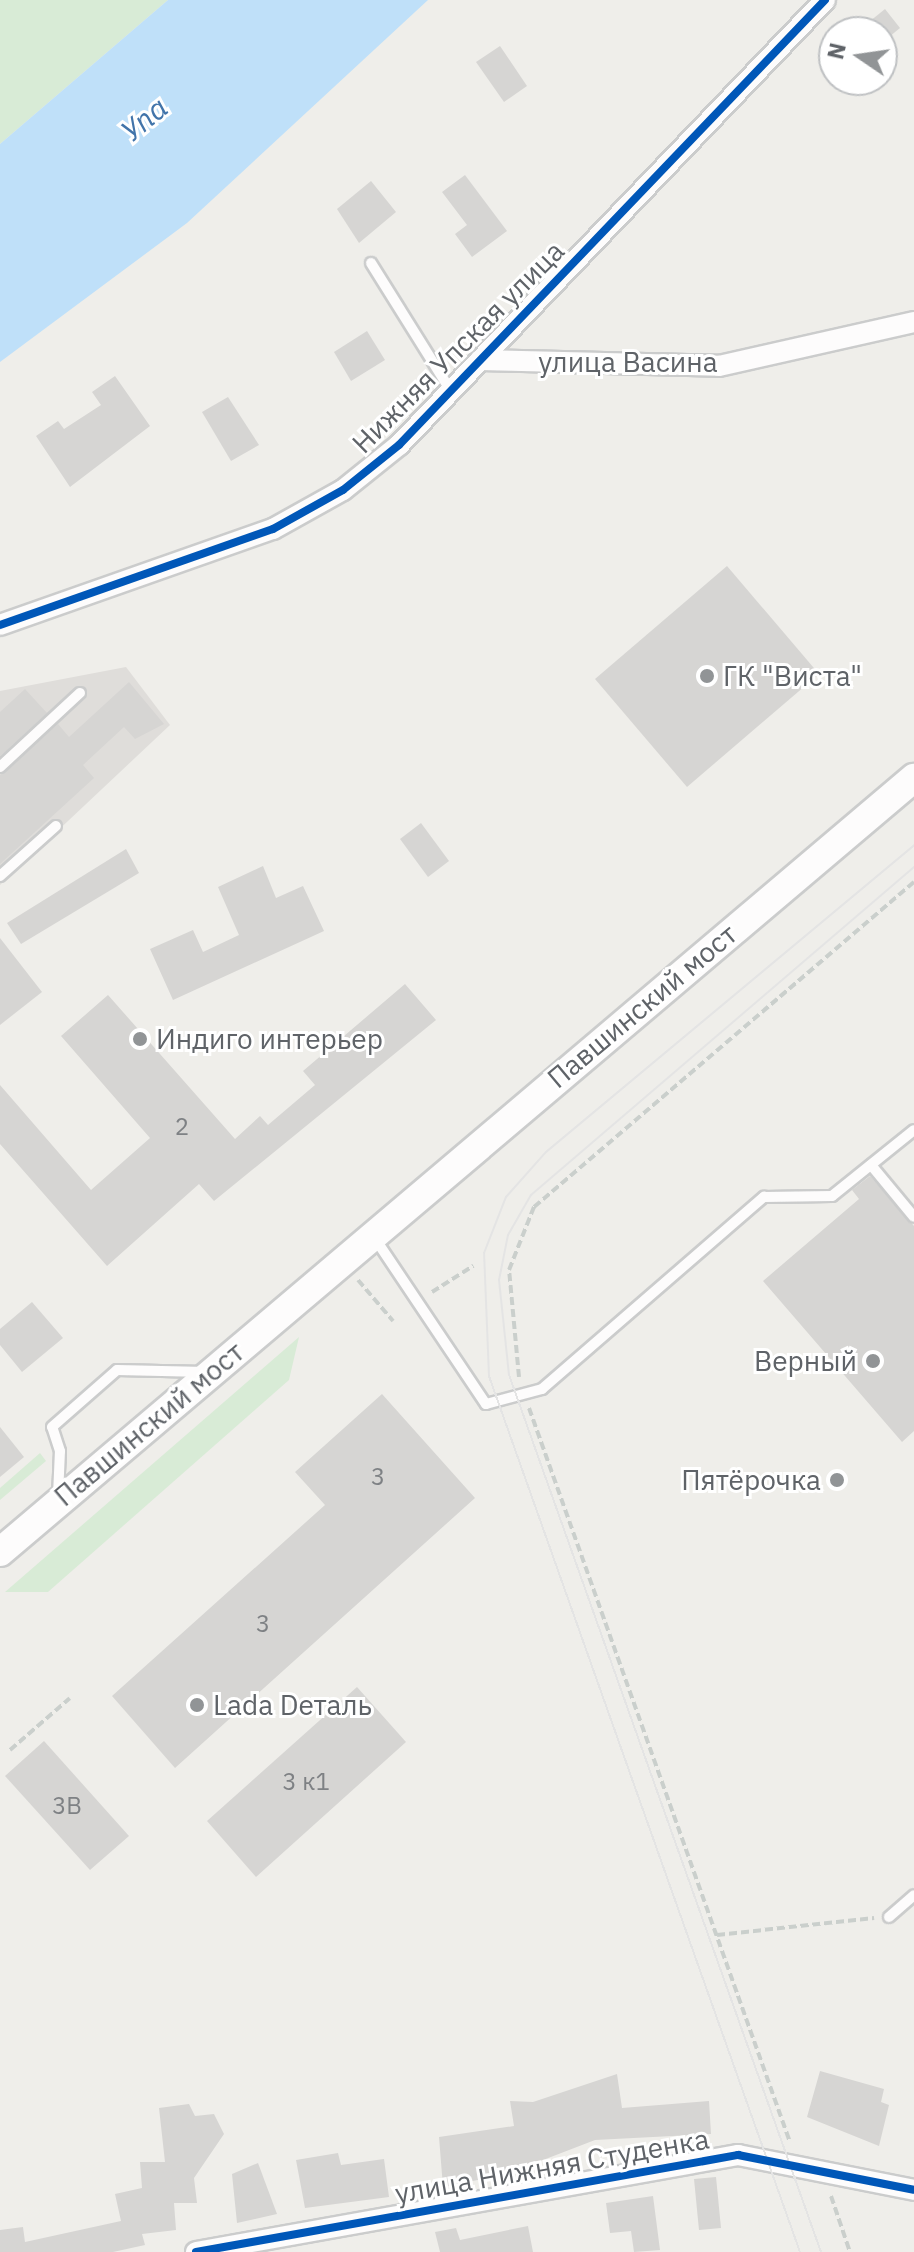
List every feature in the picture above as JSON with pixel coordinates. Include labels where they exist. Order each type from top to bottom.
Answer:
[{"type":"main road","name":"Павшинский мост","points":[[0,1552],[208,1372],[914,778]]},
{"type":"street","name":"Нижняя Упская улица","points":[[0,625],[306,512],[399,445],[825,0]]},
{"type":"street","name":"улица Васина","points":[[480,360],[719,366],[914,322]]},
{"type":"street","name":"улица Нижняя Cтуденкa","points":[[196,2252],[738,2155],[797,2163],[914,2190]]},
{"type":"lane","points":[[371,263],[451,391]]},
{"type":"lane","points":[[0,767],[80,693]]},
{"type":"lane","points":[[0,876],[56,826]]},
{"type":"lane","points":[[373,1236],[486,1404],[542,1389],[764,1197],[832,1196],[914,1130]]},
{"type":"lane","points":[[871,1165],[914,1217]]},
{"type":"lane","points":[[58,1502],[60,1451],[52,1427],[117,1370],[208,1372]]},
{"type":"lane","points":[[889,1917],[914,1895]]},
{"type":"path","points":[[797,2163],[525,1395],[509,1270],[534,1207],[914,882]]},
{"type":"path","points":[[417,1302],[473,1266]]},
{"type":"path","points":[[10,1750],[70,1698]]},
{"type":"path","points":[[717,1935],[889,1917]]},
{"type":"shaded area","points":[[126,667],[170,725],[0,885],[0,691]]},
{"type":"green space","points":[[0,0],[168,0],[0,144]]},
{"type":"green space","points":[[299,1337],[289,1380],[48,1592],[5,1592]]},
{"type":"green space","points":[[40,1453],[46,1461],[0,1500],[0,1488]]},
{"type":"water","name":"Упа","points":[[168,0],[428,0],[187,223],[0,362],[0,144]]},
{"type":"building","points":[[885,9],[891,16],[876,16]]},
{"type":"building","points":[[500,46],[527,86],[504,102],[476,62]]},
{"type":"building","points":[[465,175],[507,231],[472,257],[455,234],[467,225],[442,192]]},
{"type":"building","points":[[371,181],[396,212],[359,243],[337,209]]},
{"type":"building","points":[[367,331],[385,360],[351,381],[334,352]]},
{"type":"building","points":[[115,376],[150,426],[70,487],[36,436],[58,421],[64,429],[101,405],[92,392]]},
{"type":"building","points":[[228,397],[259,445],[231,461],[202,412]]},
{"type":"building","name":"ГК \"Виста\"","points":[[727,566],[819,674],[687,787],[595,679]]},
{"type":"building","points":[[129,682],[164,724],[135,739],[124,727],[83,765],[94,778],[0,864],[0,775],[58,724],[69,737]]},
{"type":"building","points":[[25,689],[47,713],[0,756],[0,712]]},
{"type":"building","points":[[421,823],[449,861],[428,877],[400,839]]},
{"type":"building","points":[[126,849],[139,873],[21,944],[7,923]]},
{"type":"building","points":[[263,866],[276,898],[303,886],[324,931],[173,1000],[150,949],[193,930],[203,952],[239,935],[218,887]]},
{"type":"building","points":[[0,938],[42,992],[0,1025]]},
{"type":"building","points":[[405,984],[436,1020],[214,1201],[199,1184],[107,1266],[0,1144],[0,1085],[91,1190],[150,1138],[61,1036],[108,995],[235,1139],[260,1116],[268,1125],[315,1085],[303,1071]]},
{"type":"building","name":"Верный","points":[[870,1176],[914,1226],[914,1431],[902,1442],[763,1281],[859,1199],[852,1190]]},
{"type":"building","points":[[32,1302],[63,1338],[22,1372],[0,1345],[0,1329]]},
{"type":"building","points":[[382,1394],[475,1498],[175,1768],[112,1696],[325,1505],[295,1472]]},
{"type":"building","points":[[0,1427],[24,1457],[0,1477]]},
{"type":"building","points":[[357,1687],[406,1742],[256,1877],[207,1821]]},
{"type":"building","points":[[44,1741],[129,1836],[90,1870],[5,1776]]},
{"type":"building","points":[[820,2071],[884,2089],[881,2102],[889,2105],[879,2146],[807,2117]]},
{"type":"building","points":[[617,2074],[622,2108],[709,2101],[711,2134],[595,2140],[507,2174],[443,2187],[439,2137],[514,2126],[510,2101],[533,2102]]},
{"type":"building","points":[[189,2104],[195,2116],[214,2114],[224,2134],[194,2178],[197,2203],[174,2203],[176,2230],[142,2234],[145,2245],[113,2252],[0,2252],[0,2230],[23,2227],[25,2242],[121,2221],[115,2194],[142,2188],[140,2162],[165,2162],[159,2108]]},
{"type":"building","points":[[338,2153],[341,2165],[384,2159],[389,2197],[305,2208],[296,2160]]},
{"type":"building","points":[[258,2163],[277,2214],[237,2223],[232,2174]]},
{"type":"building","points":[[716,2177],[721,2228],[699,2230],[694,2179]]},
{"type":"building","points":[[653,2196],[660,2250],[634,2252],[631,2231],[610,2233],[606,2203]]},
{"type":"building","points":[[528,2226],[533,2252],[440,2252],[435,2232],[456,2228],[460,2240]]},
{"type":"tram line","points":[[800,2252],[489,1376],[484,1253],[506,1197],[546,1152],[914,845]]},
{"type":"tram line","points":[[821,2252],[509,1375],[499,1280],[508,1235],[531,1195],[914,867]]},
{"type":"cycle path","points":[[0,625],[273,529],[343,490],[399,445],[825,0]]},
{"type":"cycle path","points":[[196,2252],[738,2155],[914,2190]]},
{"type":"place","name":"ГК \"Виста\"","points":[[707,676]]},
{"type":"place","name":"Индиго интерьер","points":[[140,1039]]},
{"type":"place","name":"Верный","points":[[873,1361]]},
{"type":"place","name":"Пятёрочка","points":[[837,1480]]},
{"type":"place","name":"Lada Dеталь","points":[[197,1705]]}]
